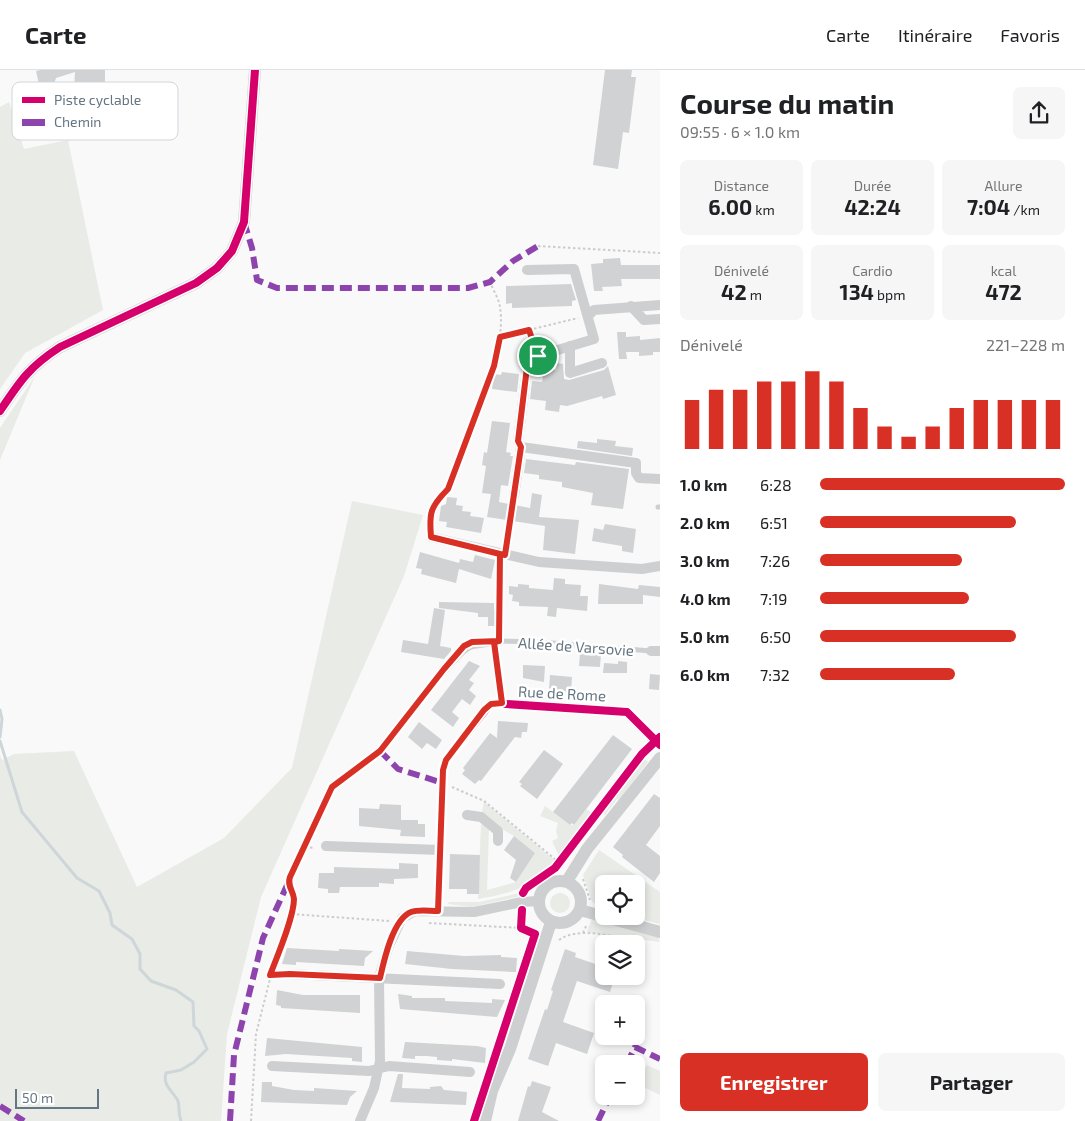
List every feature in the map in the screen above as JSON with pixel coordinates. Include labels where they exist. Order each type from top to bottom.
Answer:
[{"type":"street","points":[[0,411],[23,375],[40,360],[60,348],[196,283],[217,268],[232,251],[244,222],[255,70]]},
{"type":"street","points":[[514,496],[521,447],[518,441],[528,359],[594,339],[574,269],[527,270]]},
{"type":"street","points":[[588,316],[594,310],[660,305]]},
{"type":"street","points":[[631,306],[644,320],[660,319]]},
{"type":"street","points":[[570,346],[570,372],[602,363]]},
{"type":"street","points":[[521,447],[636,463],[636,473],[639,478],[660,479]]},
{"type":"street","points":[[431,537],[502,555],[539,562],[642,569],[660,566]]},
{"type":"street","name":"Allée de Varsovie","points":[[444,669],[464,646],[472,642],[497,641]]},
{"type":"street","name":"Rue de Rome","points":[[438,911],[443,783],[446,760],[484,710],[491,704],[502,703],[627,712],[660,745]]},
{"type":"street","points":[[566,882],[587,849],[660,758]]},
{"type":"street","points":[[467,815],[481,817],[498,831],[498,841]]},
{"type":"street","points":[[326,846],[440,850]]},
{"type":"street","points":[[558,880],[566,882],[573,885],[581,896],[580,910],[568,922],[560,924],[551,922],[544,917],[538,902],[546,886],[558,880]]},
{"type":"street","points":[[360,1121],[374,1088],[379,1068],[380,978],[388,948],[405,915],[415,911],[474,912],[522,902],[538,902]]},
{"type":"street","points":[[580,910],[660,932]]},
{"type":"street","points":[[484,1121],[544,938],[551,922]]},
{"type":"street","points":[[290,974],[500,984]]},
{"type":"street","points":[[272,1066],[369,1071],[389,1066],[470,1072]]},
{"type":"street","points":[[489,1107],[490,1121]]},
{"type":"lane","name":"Allée de Varsovie","points":[[497,641],[540,642],[656,651]]},
{"type":"lane","points":[[497,641],[502,703]]},
{"type":"path","points":[[538,246],[660,253]]},
{"type":"path","points":[[431,537],[430,514],[437,500],[448,489],[494,366],[500,337],[500,306],[490,282]]},
{"type":"path","points":[[500,337],[588,316]]},
{"type":"path","points":[[529,330],[538,356]]},
{"type":"path","points":[[497,641],[502,555],[514,496]]},
{"type":"path","points":[[251,1121],[256,1034],[270,975],[291,914],[294,899],[288,883],[290,877],[332,787],[380,751],[444,669]]},
{"type":"path","points":[[443,783],[484,801],[555,859],[562,859]]},
{"type":"path","points":[[582,874],[592,904]]},
{"type":"path","points":[[291,914],[400,922]]},
{"type":"path","points":[[424,923],[521,928]]},
{"type":"path","points":[[544,938],[552,943],[570,934],[598,935]]},
{"type":"path","points":[[270,975],[290,974]]},
{"type":"shaded area","points":[[9,102],[12,111],[12,140],[21,140],[24,149],[68,140],[103,310],[25,353],[0,389],[0,107]]},
{"type":"shaded area","points":[[35,376],[0,460],[0,428]]},
{"type":"shaded area","points":[[352,501],[423,515],[404,576],[261,897],[227,1034],[221,1121],[0,1121],[0,755],[2,760],[14,754],[74,751],[137,887],[224,838],[292,768]]},
{"type":"shaded area","points":[[643,758],[648,762],[605,815],[601,812]]},
{"type":"shaded area","points":[[484,802],[556,861],[540,877],[522,888],[478,899],[481,824],[489,828],[487,890],[516,882],[535,853],[514,836],[481,817]]},
{"type":"shaded area","points":[[545,806],[570,825],[574,825],[586,809],[592,813],[559,856],[552,841],[558,838],[556,831],[558,823],[540,816]]},
{"type":"shaded area","points":[[599,850],[635,875],[595,875],[595,904],[592,902],[583,875]]},
{"type":"shaded area","points":[[645,882],[660,892],[660,924],[645,920]]},
{"type":"shaded area","points":[[520,893],[521,896],[472,907],[448,904],[449,902],[479,902]]},
{"type":"shaded area","points":[[560,893],[567,896],[570,903],[567,910],[560,913],[553,910],[550,903],[553,896]]},
{"type":"shaded area","points":[[592,919],[595,920],[595,925],[614,925],[658,937],[660,942],[645,940],[645,935],[605,935],[589,933],[587,931]]},
{"type":"shaded area","points":[[647,1065],[660,1071],[660,1095],[645,1088],[645,1069]]},
{"type":"building","points":[[105,70],[105,82],[74,82],[75,72],[56,78],[55,82],[38,82],[36,71]]},
{"type":"building","points":[[605,70],[632,70],[631,77],[636,77],[629,133],[623,132],[618,169],[593,165]]},
{"type":"building","points":[[620,258],[621,265],[660,265],[660,279],[621,279],[622,286],[602,287],[603,291],[594,291],[591,264],[603,263],[603,259]]},
{"type":"building","points":[[571,284],[576,300],[572,301],[572,306],[512,308],[512,303],[506,304],[506,286]]},
{"type":"building","points":[[617,332],[626,332],[626,337],[640,336],[640,340],[660,338],[660,352],[653,352],[653,355],[639,356],[639,352],[626,352],[627,359],[619,359]]},
{"type":"building","points":[[557,363],[563,364],[564,379],[569,380],[604,370],[608,366],[616,395],[603,399],[602,396],[567,406],[560,405],[559,412],[545,410],[546,401],[530,399],[532,381],[542,382],[544,369],[556,370]]},
{"type":"building","points":[[502,372],[519,374],[517,392],[492,389],[494,374],[501,375]]},
{"type":"building","points":[[492,421],[510,423],[506,452],[511,453],[510,456],[513,456],[508,486],[501,485],[499,502],[530,508],[532,493],[542,495],[539,517],[579,520],[575,554],[543,550],[545,526],[487,517],[491,494],[482,493],[486,466],[482,465],[484,452],[487,453]]},
{"type":"building","points":[[597,439],[616,441],[615,446],[633,448],[632,456],[577,448],[578,441],[597,443]]},
{"type":"building","points":[[526,459],[575,465],[576,462],[629,469],[623,509],[591,505],[593,493],[562,487],[562,482],[539,479],[539,475],[524,473]]},
{"type":"building","points":[[447,497],[457,498],[456,505],[463,506],[462,511],[471,512],[470,516],[484,518],[481,533],[446,527],[447,522],[439,521],[441,506],[446,504]]},
{"type":"building","points":[[605,524],[636,529],[633,553],[622,551],[622,546],[592,541],[594,528],[603,530]]},
{"type":"building","points":[[420,552],[459,563],[460,559],[473,562],[475,555],[495,560],[491,579],[459,569],[456,583],[421,574],[422,569],[416,568]]},
{"type":"building","points":[[554,578],[565,579],[565,584],[581,585],[580,596],[588,596],[587,611],[557,608],[556,617],[547,616],[548,607],[519,606],[519,602],[512,601],[513,595],[509,594],[509,586],[518,587],[518,584],[529,585],[529,588],[553,590]]},
{"type":"building","points":[[599,584],[638,589],[639,585],[660,587],[660,597],[643,595],[643,604],[598,604]]},
{"type":"building","points":[[439,602],[494,603],[494,610],[497,610],[497,626],[488,626],[488,617],[478,617],[478,613],[439,608]]},
{"type":"building","points":[[434,608],[445,610],[440,646],[451,648],[451,651],[444,659],[401,652],[403,640],[428,644]]},
{"type":"building","points":[[580,653],[601,654],[600,667],[579,666]]},
{"type":"building","points":[[469,661],[480,666],[469,680],[474,683],[469,690],[476,696],[470,705],[462,699],[452,712],[459,718],[453,727],[431,710]]},
{"type":"building","points":[[618,661],[627,662],[627,673],[603,673],[604,663],[618,664]]},
{"type":"building","points":[[523,665],[545,666],[544,682],[523,678]]},
{"type":"building","points":[[650,674],[660,675],[659,690],[649,689]]},
{"type":"building","points":[[550,675],[572,677],[571,692],[549,689]]},
{"type":"building","points":[[498,721],[528,723],[527,732],[522,732],[521,738],[515,737],[481,781],[479,780],[475,784],[462,774],[465,770],[463,768],[490,733],[497,738]]},
{"type":"building","points":[[419,722],[442,740],[436,749],[427,743],[422,749],[408,737]]},
{"type":"building","points":[[613,735],[632,749],[574,825],[572,823],[570,825],[553,812]]},
{"type":"building","points":[[544,750],[563,764],[537,799],[520,786],[522,784],[519,782]]},
{"type":"building","points":[[654,794],[660,798],[660,826],[646,845],[660,856],[660,873],[654,882],[622,857],[623,855],[613,847]]},
{"type":"building","points":[[380,804],[401,805],[401,820],[418,820],[418,824],[425,824],[425,837],[400,836],[401,830],[359,826],[359,808],[379,809]]},
{"type":"building","points":[[514,836],[535,853],[516,882],[510,878],[516,860],[504,850]]},
{"type":"building","points":[[450,854],[480,855],[479,894],[467,894],[467,889],[449,889]]},
{"type":"building","points":[[399,863],[418,864],[418,878],[394,879],[394,884],[379,883],[379,887],[340,887],[339,893],[328,893],[328,889],[318,888],[319,873],[334,873],[334,867],[399,869]]},
{"type":"building","points":[[287,948],[373,951],[365,958],[364,966],[296,962],[296,965],[282,964]]},
{"type":"building","points":[[565,949],[576,953],[575,957],[595,964],[595,985],[612,985],[610,992],[577,981],[563,1022],[594,1033],[587,1054],[556,1043],[548,1066],[528,1059],[545,1009],[547,1010],[553,991],[551,990]]},
{"type":"building","points":[[407,951],[464,956],[501,955],[501,957],[517,958],[516,972],[452,969],[405,964]]},
{"type":"building","points":[[277,990],[303,995],[360,995],[360,1013],[281,1008],[281,1006],[276,1005]]},
{"type":"building","points":[[398,994],[412,996],[412,998],[445,998],[445,1001],[492,1003],[492,999],[505,1000],[497,1017],[400,1009]]},
{"type":"building","points":[[267,1038],[362,1047],[362,1062],[352,1061],[352,1058],[286,1054],[265,1056]]},
{"type":"building","points":[[405,1042],[486,1048],[485,1063],[452,1059],[452,1061],[437,1060],[437,1057],[426,1056],[415,1056],[415,1059],[402,1058]]},
{"type":"building","points":[[398,1074],[403,1074],[402,1088],[430,1089],[430,1087],[441,1086],[444,1090],[467,1092],[466,1105],[390,1102]]},
{"type":"building","points":[[532,1081],[551,1087],[542,1112],[559,1121],[518,1121],[528,1086],[530,1087]]},
{"type":"building","points":[[262,1082],[272,1082],[272,1086],[294,1090],[314,1091],[314,1088],[357,1091],[350,1097],[347,1105],[261,1102]]},
{"type":"waterway","points":[[0,710],[2,719],[0,737]]},
{"type":"waterway","points":[[0,741],[22,812],[77,878],[99,891],[110,913],[112,925],[132,939],[140,954],[140,969],[151,981],[176,990],[193,1002],[194,1026],[199,1031],[207,1049],[194,1062],[181,1070],[166,1073],[165,1078],[167,1085],[178,1101],[181,1121]]},
{"type":"marked path","points":[[244,222],[252,248],[257,280],[277,288],[468,288],[490,282],[513,261],[538,246]]},
{"type":"marked path","points":[[380,751],[398,769],[443,783]]},
{"type":"marked path","points":[[230,1121],[234,1055],[263,938],[288,883]]},
{"type":"marked path","points":[[631,1055],[635,1047],[660,1059]]},
{"type":"marked path","points":[[598,1121],[606,1105]]},
{"type":"marked path","points":[[0,1106],[24,1121]]},
{"type":"cycle path","points":[[0,411],[26,375],[49,354],[60,347],[196,283],[217,268],[232,251],[244,222],[255,70]]},
{"type":"cycle path","points":[[438,911],[443,770],[446,760],[491,703],[627,712],[660,745]]},
{"type":"cycle path","points":[[523,893],[526,888],[555,868],[642,754],[660,737]]},
{"type":"cycle path","points":[[474,1121],[535,934],[521,928],[522,910]]},
{"type":"route","points":[[538,356],[528,359],[518,441],[521,447],[514,496],[505,555],[500,554],[500,598],[499,641],[472,642],[464,646],[380,751],[332,787],[288,883],[294,899],[291,914],[270,975],[290,974],[380,978],[388,948],[398,925],[405,915],[420,910],[438,911],[443,770],[446,760],[484,710],[491,704],[502,703],[494,642],[499,641],[500,554],[431,537],[430,514],[437,500],[448,489],[494,366],[500,337],[529,330],[538,356]]}]
